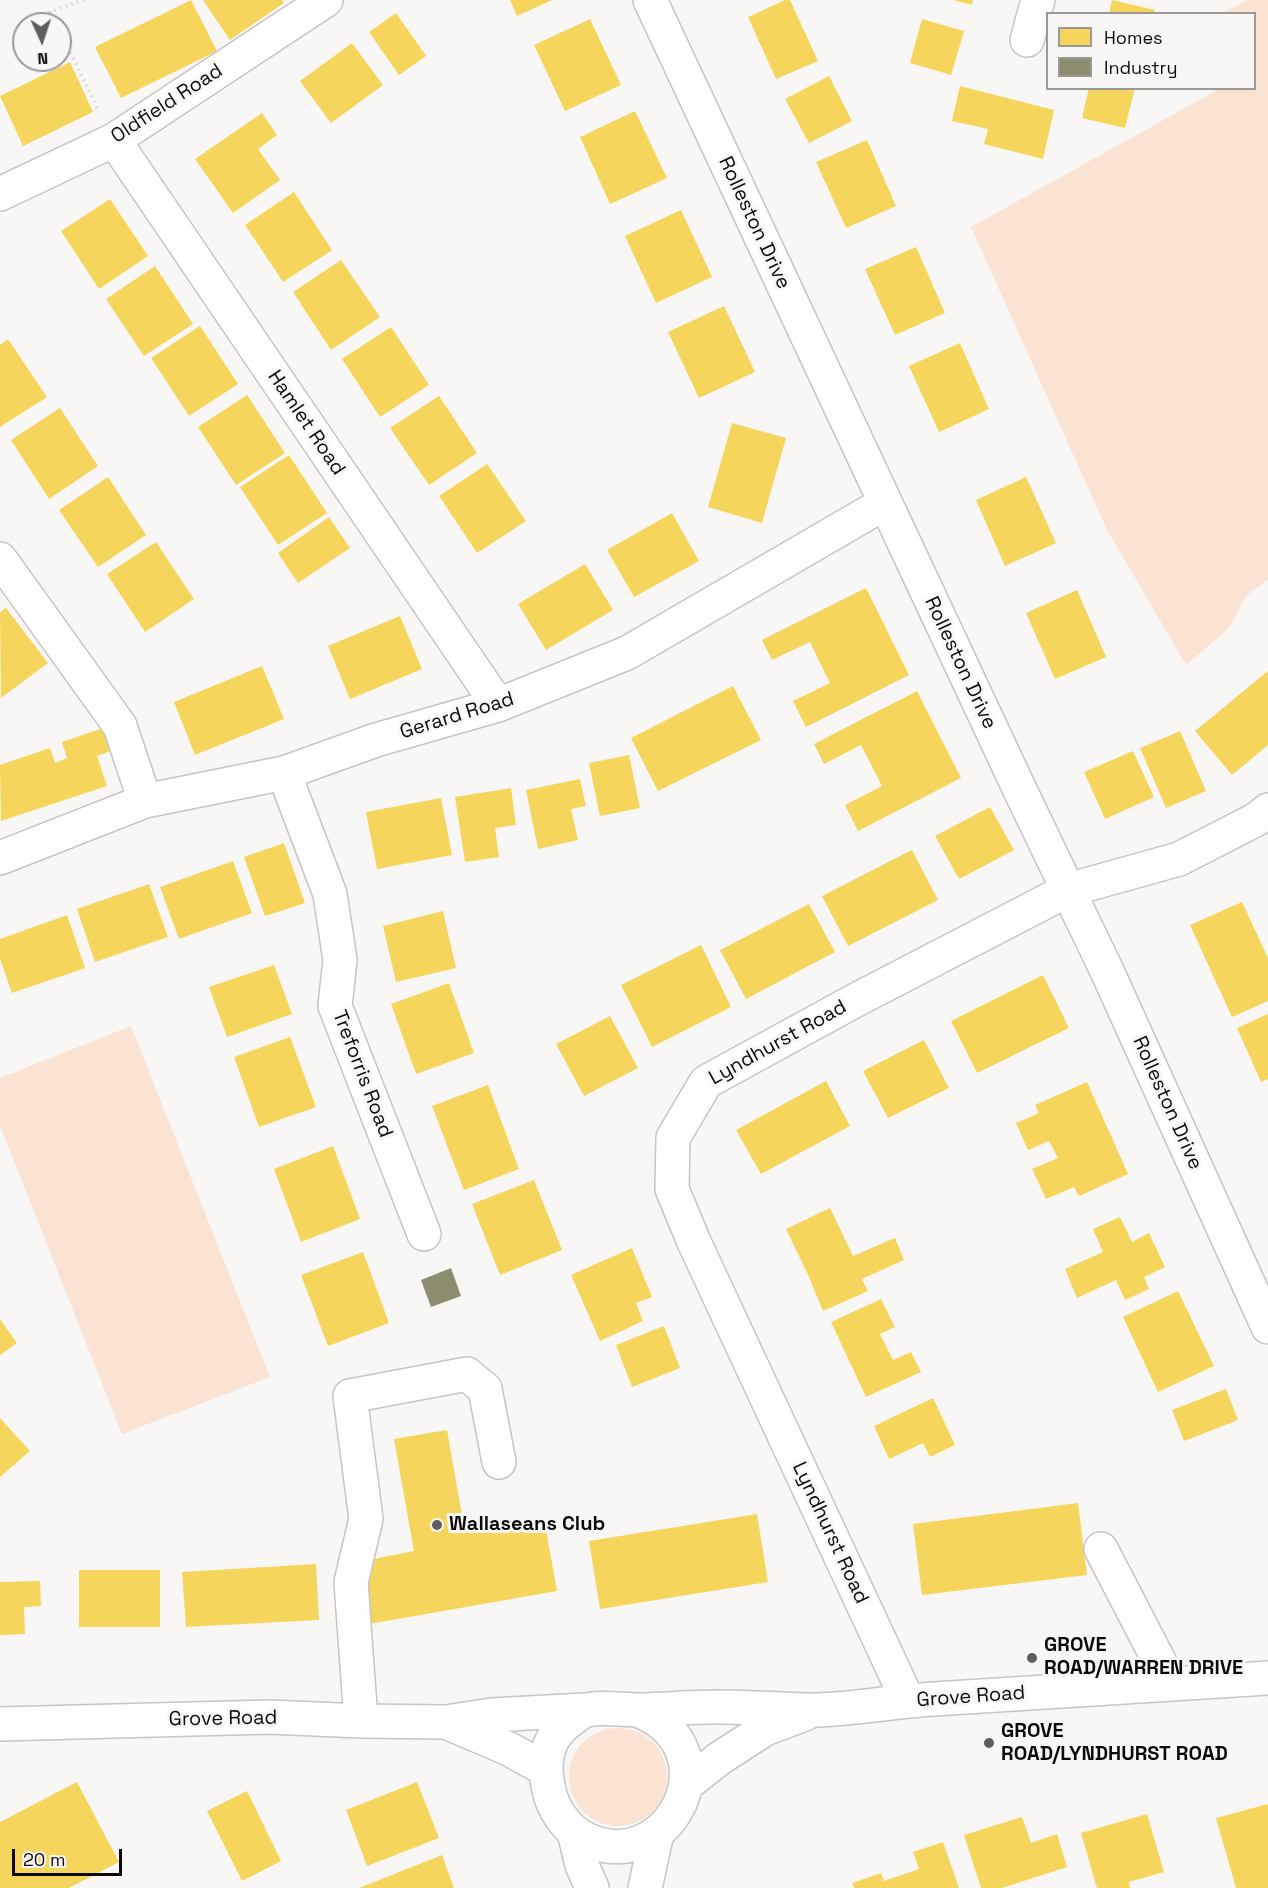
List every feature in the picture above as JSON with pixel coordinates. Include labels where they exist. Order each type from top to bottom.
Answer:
[{"type":"street","name":"Oldfield Road","points":[[0,194],[114,140],[326,0]]},
{"type":"street","name":"Rolleston Drive","points":[[650,0],[1116,992],[1268,1327]]},
{"type":"street","points":[[1027,40],[1038,0]]},
{"type":"street","name":"Hamlet Road","points":[[114,140],[498,705]]},
{"type":"street","name":"Gerard Road","points":[[0,858],[145,801],[284,773],[376,740],[498,705],[627,653],[885,503]]},
{"type":"street","points":[[0,559],[120,726],[145,801]]},
{"type":"street","name":"Treforris Road","points":[[284,773],[330,894],[340,960],[335,1006],[424,1234]]},
{"type":"street","name":"Lyndhurst Road","points":[[908,1701],[694,1242],[672,1189],[673,1138],[706,1082],[856,1000],[1068,890],[1179,859],[1257,819],[1268,810]]},
{"type":"street","points":[[361,1721],[351,1582],[366,1519],[350,1396],[467,1374],[485,1389],[499,1462]]},
{"type":"street","points":[[1101,1550],[1171,1684]]},
{"type":"street","name":"Grove Road","points":[[638,1710],[715,1706],[818,1710],[908,1701],[1268,1678]]},
{"type":"street","points":[[585,1710],[638,1710],[656,1719],[668,1730],[683,1752],[687,1784],[680,1807],[657,1833],[631,1845],[598,1844],[574,1832],[558,1814],[550,1796],[545,1769],[546,1756],[556,1733],[564,1724],[585,1710]]},
{"type":"street","name":"Grove Road","points":[[0,1724],[270,1717],[446,1722],[490,1715],[585,1710]]},
{"type":"street","name":"Grove Road","points":[[687,1784],[720,1758],[765,1729],[818,1710]]},
{"type":"street","name":"Grove Road","points":[[446,1722],[509,1749],[545,1769]]},
{"type":"street","points":[[574,1832],[582,1865],[592,1888]]},
{"type":"street","points":[[645,1888],[657,1833]]},
{"type":"path","points":[[50,12],[84,0]]},
{"type":"path","points":[[72,55],[114,140]]},
{"type":"shaded area","points":[[1248,0],[1268,0],[1268,579],[1246,596],[1230,627],[1186,665],[1106,528],[971,227],[1217,90],[1256,90],[1256,12],[1224,12]]},
{"type":"shaded area","points":[[131,1026],[270,1377],[122,1434],[0,1126],[0,1078]]},
{"type":"shaded area","points":[[618,1728],[637,1732],[652,1743],[663,1758],[667,1777],[663,1796],[652,1811],[637,1822],[618,1826],[599,1822],[584,1811],[573,1796],[569,1777],[573,1758],[584,1743],[599,1732]]},
{"type":"building: Homes","points":[[191,0],[217,51],[121,98],[95,47]]},
{"type":"building: Homes","points":[[203,0],[282,0],[284,3],[230,40]]},
{"type":"building: Homes","points":[[510,0],[552,0],[517,16]]},
{"type":"building: Homes","points":[[785,0],[790,0],[818,61],[776,79],[748,17]]},
{"type":"building: Homes","points":[[953,0],[973,0],[972,5]]},
{"type":"building: Homes","points":[[1112,0],[1155,10],[1154,12],[1109,12]]},
{"type":"building: Homes","points":[[396,13],[426,56],[399,75],[369,32]]},
{"type":"building: Homes","points":[[590,19],[621,85],[565,111],[534,45]]},
{"type":"building: Homes","points":[[922,19],[964,31],[951,75],[910,63]]},
{"type":"building: Homes","points":[[352,43],[383,85],[331,123],[300,81]]},
{"type":"building: Homes","points":[[72,66],[93,112],[23,146],[0,96],[49,72],[72,72]]},
{"type":"building: Homes","points":[[829,76],[852,121],[809,143],[785,99]]},
{"type":"building: Homes","points":[[960,86],[1054,110],[1043,159],[984,144],[988,129],[952,121]]},
{"type":"building: Homes","points":[[1089,90],[1134,90],[1125,128],[1082,118]]},
{"type":"building: Homes","points":[[635,111],[667,178],[610,204],[580,137]]},
{"type":"building: Homes","points":[[262,113],[277,135],[258,149],[280,180],[233,213],[195,159]]},
{"type":"building: Homes","points":[[867,140],[896,206],[846,228],[816,162]]},
{"type":"building: Homes","points":[[294,192],[332,250],[283,282],[245,225]]},
{"type":"building: Homes","points":[[110,199],[148,256],[99,289],[61,231]]},
{"type":"building: Homes","points":[[681,210],[712,277],[656,303],[625,236]]},
{"type":"building: Homes","points":[[916,247],[945,313],[895,335],[865,269]]},
{"type":"building: Homes","points":[[341,260],[380,317],[331,350],[293,292]]},
{"type":"building: Homes","points":[[155,266],[193,324],[144,356],[106,299]]},
{"type":"building: Homes","points":[[724,306],[755,372],[699,398],[668,332]]},
{"type":"building: Homes","points":[[200,326],[238,384],[189,416],[151,358]]},
{"type":"building: Homes","points":[[391,327],[429,385],[380,417],[342,359]]},
{"type":"building: Homes","points":[[8,339],[47,397],[0,427],[0,345]]},
{"type":"building: Homes","points":[[960,343],[989,409],[939,432],[909,366]]},
{"type":"building: Homes","points":[[247,395],[285,453],[236,485],[198,427]]},
{"type":"building: Homes","points":[[439,396],[477,453],[429,485],[390,428]]},
{"type":"building: Homes","points":[[60,408],[98,466],[49,499],[11,440]]},
{"type":"building: Homes","points":[[732,423],[786,438],[762,523],[708,507]]},
{"type":"building: Homes","points":[[289,455],[327,513],[278,545],[240,487]]},
{"type":"building: Homes","points":[[487,464],[526,521],[477,553],[439,496]]},
{"type":"building: Homes","points":[[108,477],[146,535],[98,567],[59,510]]},
{"type":"building: Homes","points":[[1026,477],[1056,543],[1005,566],[976,500]]},
{"type":"building: Homes","points":[[672,513],[699,561],[634,597],[607,550]]},
{"type":"building: Homes","points":[[329,517],[350,548],[298,583],[278,553]]},
{"type":"building: Homes","points":[[156,542],[194,599],[145,632],[107,574]]},
{"type":"building: Homes","points":[[585,564],[613,610],[546,650],[518,604]]},
{"type":"building: Homes","points":[[866,588],[909,675],[806,727],[793,701],[830,683],[810,642],[772,660],[762,640]]},
{"type":"building: Homes","points":[[1077,590],[1106,657],[1055,679],[1026,613]]},
{"type":"building: Homes","points":[[6,608],[48,663],[1,698],[0,612]]},
{"type":"building: Homes","points":[[400,616],[422,669],[350,699],[328,646]]},
{"type":"building: Homes","points":[[262,666],[284,719],[195,755],[174,702]]},
{"type":"building: Homes","points":[[1268,671],[1268,745],[1232,775],[1195,731]]},
{"type":"building: Homes","points":[[733,686],[761,740],[658,791],[631,738]]},
{"type":"building: Homes","points":[[917,691],[961,778],[858,831],[845,805],[882,786],[861,745],[824,764],[814,744]]},
{"type":"building: Homes","points":[[103,728],[111,751],[97,756],[107,786],[1,821],[0,765],[50,748],[55,763],[67,758],[62,742]]},
{"type":"building: Homes","points":[[1180,731],[1206,791],[1166,808],[1140,748]]},
{"type":"building: Homes","points":[[1133,751],[1154,797],[1105,819],[1084,772]]},
{"type":"building: Homes","points":[[629,755],[640,808],[600,816],[589,763]]},
{"type":"building: Homes","points":[[580,779],[586,806],[571,809],[578,840],[538,849],[526,790]]},
{"type":"building: Homes","points":[[511,788],[516,825],[495,828],[499,857],[465,862],[455,797]]},
{"type":"building: Homes","points":[[441,798],[452,855],[377,869],[366,812]]},
{"type":"building: Homes","points":[[990,807],[1014,850],[959,879],[935,836]]},
{"type":"building: Homes","points":[[284,843],[305,903],[265,916],[244,857]]},
{"type":"building: Homes","points":[[912,850],[938,900],[848,946],[822,896]]},
{"type":"building: Homes","points":[[233,861],[252,913],[179,939],[160,887]]},
{"type":"building: Homes","points":[[149,884],[168,937],[95,962],[77,909]]},
{"type":"building: Homes","points":[[1242,902],[1268,958],[1268,1001],[1232,1017],[1190,925]]},
{"type":"building: Homes","points":[[809,904],[835,952],[746,999],[720,950]]},
{"type":"building: Homes","points":[[443,911],[456,968],[396,982],[383,926]]},
{"type":"building: Homes","points":[[67,915],[85,968],[12,993],[0,959],[0,939]]},
{"type":"building: Homes","points":[[701,945],[731,1007],[652,1047],[621,985]]},
{"type":"building: Homes","points":[[274,965],[292,1014],[227,1037],[209,987]]},
{"type":"building: Homes","points":[[1043,975],[1069,1028],[977,1073],[951,1021]]},
{"type":"building: Homes","points":[[449,983],[474,1053],[416,1074],[391,1004]]},
{"type":"building: Homes","points":[[1268,1014],[1268,1079],[1261,1082],[1237,1028]]},
{"type":"building: Homes","points":[[610,1016],[638,1068],[584,1096],[556,1044]]},
{"type":"building: Homes","points":[[290,1037],[316,1107],[259,1127],[234,1057]]},
{"type":"building: Homes","points":[[924,1040],[949,1088],[888,1118],[863,1071]]},
{"type":"building: Homes","points":[[826,1081],[850,1126],[761,1174],[736,1130]]},
{"type":"building: Homes","points":[[1087,1082],[1128,1174],[1079,1196],[1074,1187],[1046,1199],[1032,1169],[1058,1158],[1049,1141],[1028,1150],[1016,1123],[1039,1113],[1035,1105]]},
{"type":"building: Homes","points":[[488,1085],[519,1169],[464,1190],[432,1106]]},
{"type":"building: Homes","points":[[333,1146],[360,1219],[301,1242],[274,1169]]},
{"type":"building: Homes","points":[[534,1180],[562,1250],[500,1275],[472,1204]]},
{"type":"building: Homes","points":[[830,1208],[853,1256],[895,1238],[904,1260],[862,1279],[868,1291],[823,1311],[786,1229]]},
{"type":"building: Homes","points":[[1120,1217],[1132,1242],[1149,1233],[1165,1267],[1144,1277],[1149,1289],[1125,1300],[1116,1280],[1077,1298],[1065,1269],[1103,1252],[1093,1229]]},
{"type":"building: Homes","points":[[632,1248],[652,1297],[636,1303],[643,1321],[600,1341],[571,1275]]},
{"type":"building: Homes","points":[[363,1252],[389,1323],[328,1346],[301,1275]]},
{"type":"building: Homes","points":[[1178,1291],[1214,1366],[1158,1392],[1123,1317]]},
{"type":"building: Homes","points":[[881,1299],[895,1327],[880,1334],[893,1360],[911,1352],[921,1372],[866,1397],[831,1322]]},
{"type":"building: Homes","points":[[0,1319],[17,1343],[0,1355]]},
{"type":"building: Homes","points":[[664,1326],[680,1368],[632,1387],[616,1345]]},
{"type":"building: Homes","points":[[1226,1389],[1238,1420],[1184,1441],[1172,1410]]},
{"type":"building: Homes","points":[[933,1398],[955,1445],[930,1457],[923,1443],[889,1459],[874,1426]]},
{"type":"building: Homes","points":[[0,1418],[30,1451],[0,1477]]},
{"type":"building: Homes","name":"Wallaseans Club","points":[[447,1430],[465,1532],[544,1519],[557,1591],[369,1624],[358,1562],[414,1551],[394,1439]]},
{"type":"building: Homes","points":[[1078,1503],[1087,1575],[922,1595],[913,1524]]},
{"type":"building: Homes","points":[[757,1514],[768,1582],[600,1609],[589,1541]]},
{"type":"building: Homes","points":[[316,1564],[319,1620],[186,1627],[182,1572]]},
{"type":"building: Homes","points":[[79,1570],[160,1570],[160,1627],[79,1627]]},
{"type":"building: Homes","points":[[40,1581],[41,1606],[24,1607],[25,1634],[0,1635],[0,1582]]},
{"type":"building: Homes","points":[[77,1782],[119,1862],[69,1888],[0,1888],[0,1822]]},
{"type":"building: Homes","points":[[417,1782],[439,1838],[367,1866],[346,1810]]},
{"type":"building: Homes","points":[[247,1791],[281,1861],[242,1881],[207,1811]]},
{"type":"building: Homes","points":[[1268,1804],[1268,1888],[1236,1888],[1216,1818]]},
{"type":"building: Homes","points":[[1147,1814],[1164,1872],[1129,1882],[1130,1888],[1097,1888],[1081,1833]]},
{"type":"building: Homes","points":[[1022,1817],[1031,1843],[1057,1834],[1067,1867],[1002,1888],[981,1888],[964,1835]]},
{"type":"building: Homes","points":[[943,1842],[959,1888],[854,1888],[852,1883],[881,1873],[884,1881],[919,1869],[913,1852]]},
{"type":"building: Homes","points":[[442,1855],[454,1888],[359,1888]]},
{"type":"building: Industry","points":[[451,1268],[461,1296],[431,1307],[421,1280]]},
{"type":"place","name":"Wallaseans Club","points":[[437,1525]]},
{"type":"place","name":"GROVE ROAD/WARREN DRIVE","points":[[1032,1658]]},
{"type":"place","name":"GROVE ROAD/LYNDHURST ROAD","points":[[989,1743]]}]
